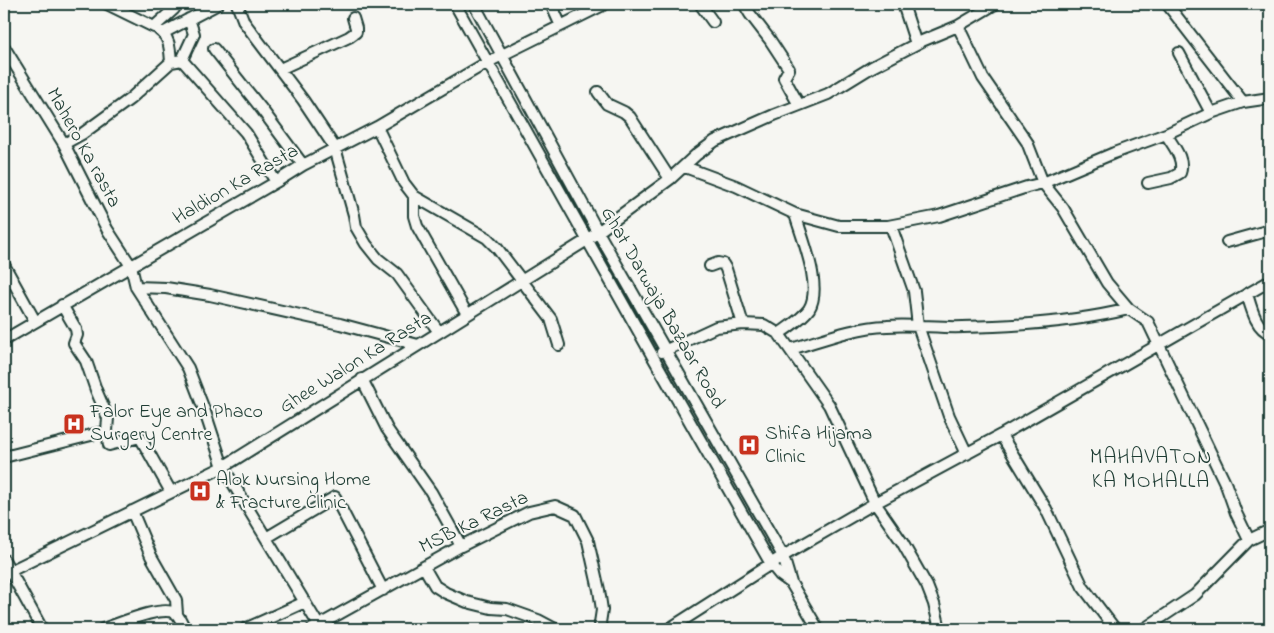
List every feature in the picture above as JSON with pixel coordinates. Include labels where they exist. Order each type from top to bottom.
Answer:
[{"type":"street","points":[[107,4],[158,30],[169,44],[171,62]]},
{"type":"street","points":[[158,30],[174,9],[173,4]]},
{"type":"street","points":[[158,30],[189,19],[218,4]]},
{"type":"street","points":[[237,4],[244,22],[303,100],[335,148],[356,227],[366,244],[378,259],[397,274],[439,332]]},
{"type":"street","points":[[455,4],[652,357],[771,564],[780,575],[791,583]]},
{"type":"street","name":"Ghat Darwaja Bazaar Road","points":[[474,4],[598,232],[782,556],[791,583],[818,629]]},
{"type":"street","points":[[551,4],[561,26]]},
{"type":"street","name":"Haldion Ka Rasta","points":[[4,340],[303,165],[377,127],[488,62],[605,4]]},
{"type":"street","points":[[700,4],[713,22]]},
{"type":"street","points":[[744,4],[790,69],[784,78],[799,105]]},
{"type":"street","points":[[903,4],[916,44]]},
{"type":"street","name":"Ghee Walon Ka Rasta","points":[[7,572],[223,467],[587,240],[670,179],[696,155],[715,141],[828,94],[916,44],[958,26],[995,4]]},
{"type":"street","points":[[1167,4],[1243,102]]},
{"type":"street","points":[[280,69],[349,37],[356,32],[353,18]]},
{"type":"street","points":[[182,60],[194,34],[189,19]]},
{"type":"street","points":[[958,26],[983,78],[1027,142],[1043,183],[1063,208],[1107,283],[1129,309],[1148,322],[1226,485],[1236,513],[1249,540]]},
{"type":"street","name":"Mahero Ka rasta","points":[[4,47],[64,144],[107,229],[131,266],[136,287],[188,368],[223,467],[305,602],[318,628]]},
{"type":"street","points":[[214,49],[260,106],[303,165]]},
{"type":"street","points":[[1179,53],[1211,113]]},
{"type":"street","points":[[64,144],[82,134],[130,99],[171,62],[182,60]]},
{"type":"street","points":[[182,60],[246,133],[276,182]]},
{"type":"street","points":[[598,92],[607,104],[630,117],[670,179]]},
{"type":"street","points":[[685,167],[736,186],[795,214],[839,226],[891,226],[939,216],[1043,183],[1114,153],[1166,134],[1211,113],[1243,102],[1270,98]]},
{"type":"street","points":[[377,127],[404,183],[414,196],[487,238],[497,248],[551,319],[559,345]]},
{"type":"street","points":[[1148,183],[1171,178],[1180,173],[1181,159],[1166,134]]},
{"type":"street","points":[[414,196],[414,216],[417,226],[467,314]]},
{"type":"street","points":[[779,334],[808,310],[814,298],[814,283],[795,214]]},
{"type":"street","points":[[891,226],[914,291],[918,326],[949,416],[967,454]]},
{"type":"street","points":[[1227,242],[1270,230]]},
{"type":"street","points":[[710,266],[718,263],[723,264],[726,269],[743,324]]},
{"type":"street","points":[[4,265],[35,321]]},
{"type":"street","points":[[669,629],[782,556],[1001,435],[1270,281]]},
{"type":"street","points":[[136,287],[166,288],[210,295],[348,326],[418,345]]},
{"type":"street","points":[[1247,294],[1255,318],[1266,332],[1270,333]]},
{"type":"street","points":[[62,305],[76,329],[77,335],[74,342],[86,361],[108,418],[109,444],[140,437],[170,492]]},
{"type":"street","points":[[791,350],[855,330],[886,326],[962,327],[1032,323],[1101,316],[1129,309]]},
{"type":"street","points":[[652,357],[716,327],[743,324],[764,325],[779,334],[828,406],[875,503],[902,542],[927,586],[940,629]]},
{"type":"street","points":[[362,379],[387,429],[431,492],[461,546]]},
{"type":"street","points":[[4,457],[107,431]]},
{"type":"street","points":[[1001,435],[1046,509],[1083,586],[1115,629]]},
{"type":"street","points":[[266,538],[335,497],[383,590]]},
{"type":"street","name":"MSB Ka Rasta","points":[[318,628],[461,546],[529,512],[555,506],[575,515],[588,541],[599,590],[602,610],[600,623],[602,629]]},
{"type":"street","points":[[132,511],[151,556],[176,600],[177,614],[185,629]]},
{"type":"street","points":[[1144,629],[1195,594],[1249,540],[1270,530]]},
{"type":"street","points":[[4,560],[7,572],[42,629]]},
{"type":"street","points":[[424,567],[435,586],[446,593],[467,602],[490,608],[507,609],[538,620],[555,629]]},
{"type":"street","points":[[245,629],[305,602]]},
{"type":"street","points":[[103,629],[158,611],[168,610],[177,614]]},
{"type":"place","name":"Falor Eye and Phaco Surgery Centre","points":[[74,424]]},
{"type":"place","name":"Shifa Hijama Clinic","points":[[749,445]]},
{"type":"place","name":"Alok Nursing Home & Fracture Clinic","points":[[200,491]]},
{"type":"district","name":"MAHAVATON KA MOHALLA","points":[[1151,470]]}]
